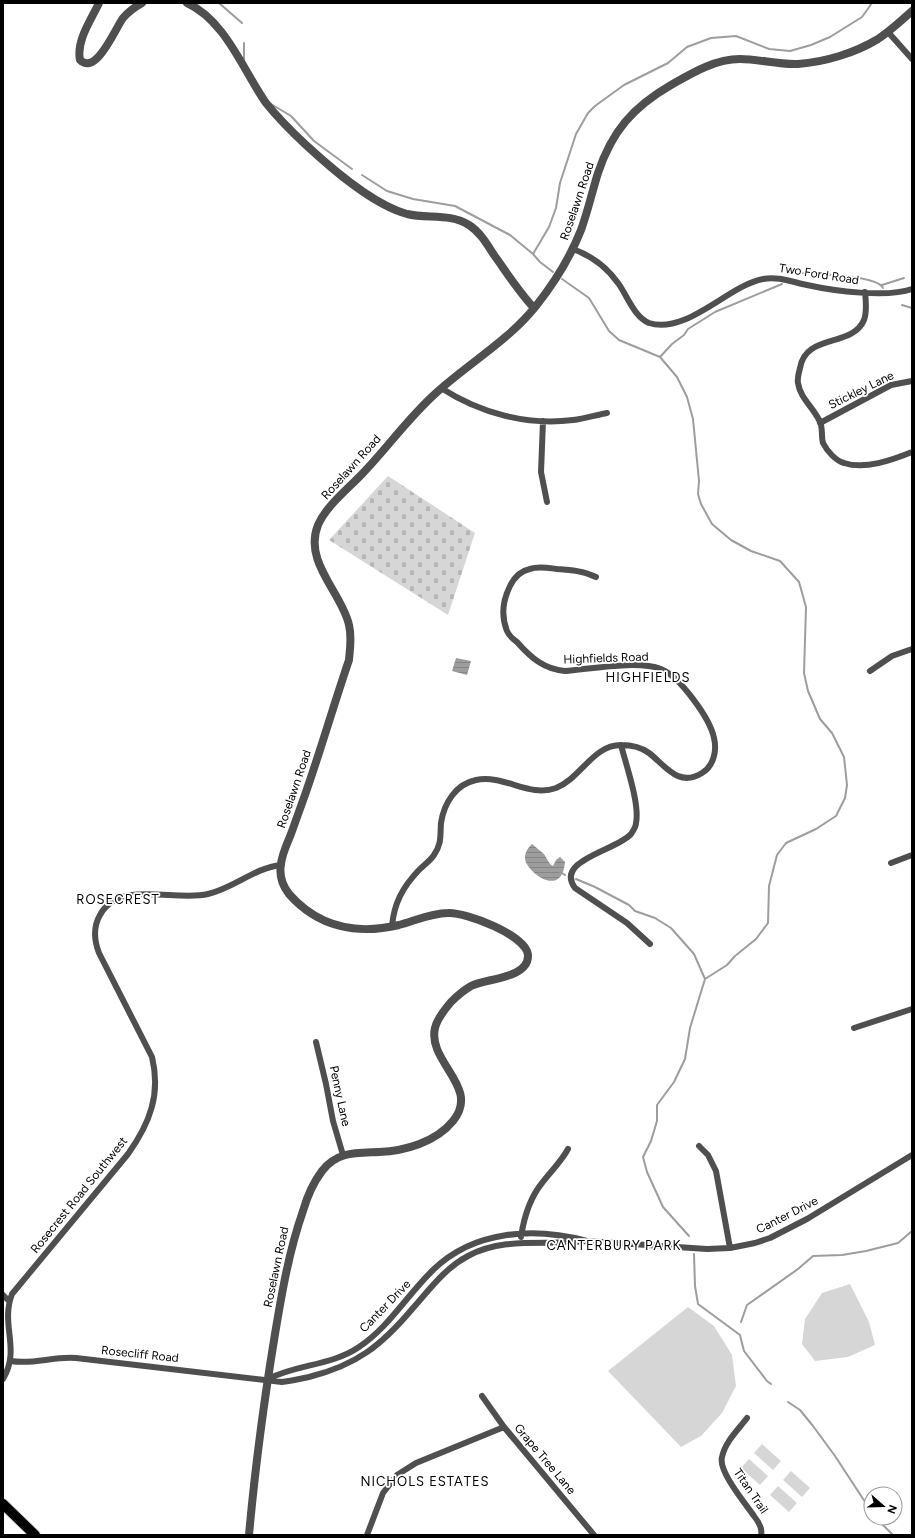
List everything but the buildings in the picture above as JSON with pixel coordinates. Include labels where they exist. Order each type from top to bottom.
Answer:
[{"type":"main road","points":[[3,1504],[35,1535]]},
{"type":"street","points":[[99,3],[80,44],[78,53],[80,60],[86,64],[91,64],[99,56],[122,19],[142,3]]},
{"type":"street","points":[[187,3],[204,13],[213,22],[228,42],[267,104],[291,130],[325,162],[368,196],[392,208],[407,214],[418,216],[453,218],[469,225],[480,236],[519,290],[534,308]]},
{"type":"street","name":"Roselawn Road","points":[[249,1535],[258,1444],[290,1251],[310,1191],[317,1178],[330,1163],[343,1155],[354,1152],[386,1151],[412,1146],[438,1135],[451,1124],[460,1109],[460,1094],[454,1076],[443,1061],[435,1043],[435,1028],[437,1022],[444,1010],[463,991],[480,982],[515,974],[524,967],[528,956],[527,950],[520,942],[484,922],[459,914],[445,913],[392,926],[361,930],[336,925],[311,912],[290,894],[282,881],[281,865],[283,854],[312,775],[349,660],[349,625],[319,563],[315,539],[318,525],[331,507],[369,467],[424,404],[441,388],[502,340],[534,308],[560,272],[573,249],[588,211],[598,174],[613,139],[632,114],[650,98],[697,71],[714,64],[737,59],[783,64],[810,62],[852,52],[888,32],[912,11]]},
{"type":"street","points":[[888,32],[912,60]]},
{"type":"street","name":"Two Ford Road","points":[[573,249],[592,257],[601,264],[618,283],[639,316],[644,320],[657,324],[668,323],[688,317],[722,300],[745,285],[763,279],[783,279],[808,285],[887,294],[897,293],[912,288]]},
{"type":"street","points":[[865,292],[866,305],[864,319],[856,331],[846,336],[816,345],[807,353],[800,364],[797,382],[803,398],[811,407],[820,423],[823,443],[831,455],[841,462],[854,466],[869,465],[912,452]]},
{"type":"street","name":"Stickley Lane","points":[[820,423],[891,385],[912,381]]},
{"type":"street","points":[[441,388],[457,398],[492,412],[516,418],[544,421],[574,420],[607,413]]},
{"type":"street","points":[[544,421],[541,472],[547,502]]},
{"type":"street","name":"Highfields Road","points":[[392,926],[398,898],[412,877],[433,857],[440,845],[443,815],[446,805],[458,789],[474,780],[487,779],[505,781],[529,789],[548,790],[567,782],[605,748],[621,745],[641,748],[650,754],[670,773],[685,777],[698,775],[709,767],[713,757],[715,744],[712,729],[702,712],[677,680],[669,673],[652,666],[640,665],[565,671],[546,667],[531,657],[509,635],[504,619],[504,603],[512,581],[522,572],[528,569],[564,569],[578,571],[596,577]]},
{"type":"street","points":[[870,671],[892,656],[912,649]]},
{"type":"street","points":[[621,745],[634,797],[637,815],[635,826],[626,838],[614,846],[582,860],[572,871],[571,878],[572,884],[575,888],[627,923],[650,944]]},
{"type":"street","points":[[891,862],[912,855]]},
{"type":"street","name":"Rosecrest Road Southwest","points":[[3,1379],[11,1361],[6,1319],[9,1301],[12,1294],[128,1154],[142,1132],[155,1095],[155,1071],[152,1057],[99,953],[96,944],[95,927],[100,913],[110,903],[126,895],[140,893],[190,897],[203,896],[228,888],[264,868],[281,865]]},
{"type":"street","points":[[854,1028],[912,1009]]},
{"type":"street","name":"Penny Lane","points":[[316,1042],[333,1121],[343,1155]]},
{"type":"street","points":[[699,1146],[708,1155],[716,1171],[730,1248]]},
{"type":"street","points":[[520,1243],[524,1219],[533,1196],[541,1184],[564,1157],[568,1149]]},
{"type":"street","name":"Canter Drive","points":[[268,1379],[286,1371],[322,1364],[359,1348],[384,1326],[432,1271],[444,1261],[475,1243],[503,1235],[521,1234],[565,1236],[587,1241],[694,1249],[730,1248],[754,1243],[789,1229],[912,1155]]},
{"type":"street","name":"Canter Drive","points":[[268,1379],[282,1382],[288,1381],[326,1372],[356,1360],[385,1339],[445,1272],[455,1264],[482,1249],[505,1244],[556,1244],[587,1241]]},
{"type":"street","points":[[3,1294],[9,1301]]},
{"type":"street","name":"Rosecliff Road","points":[[11,1361],[31,1363],[56,1358],[76,1358],[268,1379]]},
{"type":"street","name":"Grape Tree Lane","points":[[482,1396],[504,1427],[594,1535]]},
{"type":"street","name":"Titan Trail","points":[[747,1418],[727,1444],[721,1458],[726,1475],[760,1524],[761,1535]]},
{"type":"street","points":[[367,1535],[383,1493],[397,1475],[416,1463],[504,1427]]},
{"type":"green space","points":[[388,476],[475,533],[448,615],[329,540]]},
{"type":"green space","points":[[850,1284],[869,1322],[875,1345],[848,1357],[815,1361],[802,1344],[805,1319],[822,1293]]},
{"type":"green space","points":[[688,1307],[714,1326],[732,1355],[736,1386],[722,1413],[701,1436],[681,1447],[608,1371]]},
{"type":"green space","points":[[762,1444],[781,1461],[773,1470],[754,1453]]},
{"type":"green space","points":[[749,1459],[768,1476],[760,1485],[741,1468]]},
{"type":"green space","points":[[791,1471],[810,1488],[802,1497],[783,1480]]},
{"type":"green space","points":[[778,1486],[797,1503],[789,1512],[770,1495]]},
{"type":"shaded area","points":[[456,658],[471,661],[467,675],[452,671]]},
{"type":"shaded area","points":[[532,844],[544,854],[553,866],[556,860],[560,857],[565,862],[562,873],[557,879],[551,881],[544,879],[531,869],[525,858],[527,850]]},
{"type":"waterway","points":[[219,3],[242,23]]},
{"type":"waterway","points":[[533,254],[549,227],[556,208],[560,183],[576,134],[588,113],[595,106],[624,85],[668,63],[687,47],[711,38],[736,36],[769,49],[790,51],[811,45],[830,37],[862,17],[872,3]]},
{"type":"waterway","points":[[244,43],[244,60]]},
{"type":"waterway","points":[[271,104],[291,116],[314,141],[352,169]]},
{"type":"waterway","points":[[362,175],[387,191],[413,199],[455,206],[510,235],[553,272]]},
{"type":"waterway","points":[[801,273],[846,276],[870,280],[879,284],[883,288]]},
{"type":"waterway","points":[[882,285],[904,278]]},
{"type":"waterway","points":[[562,279],[589,298],[609,331],[619,340],[660,357],[677,377],[687,397],[693,419],[699,481],[698,494],[701,504],[712,524],[731,540],[751,551],[780,561],[799,582],[806,607],[804,673],[808,691],[820,719],[832,733],[844,757],[847,785],[845,798],[836,816],[816,829],[786,843],[777,855],[769,886],[768,923],[756,939],[735,956],[727,965],[705,979],[690,1028],[685,1059],[674,1082],[657,1105],[657,1121],[651,1141],[643,1157],[647,1172],[663,1207],[689,1236]]},
{"type":"waterway","points":[[660,357],[672,344],[684,335],[688,329],[715,312],[782,284]]},
{"type":"waterway","points":[[902,305],[912,308]]},
{"type":"waterway","points":[[560,872],[565,875]]},
{"type":"waterway","points":[[576,879],[595,887],[629,905],[635,911],[655,918],[671,928],[694,954],[705,979]]},
{"type":"waterway","points":[[741,1322],[747,1305],[798,1269],[813,1256],[842,1255],[898,1243],[912,1231]]},
{"type":"waterway","points":[[694,1254],[695,1286],[698,1304],[740,1335],[744,1351],[771,1384]]},
{"type":"waterway","points":[[788,1402],[800,1410],[813,1426],[863,1499]]},
{"type":"waterway","points":[[884,1526],[893,1535]]},
{"type":"district","name":"HIGHFIELDS","points":[[648,677]]},
{"type":"district","name":"ROSECREST","points":[[118,899]]},
{"type":"district","name":"CANTERBURY PARK","points":[[614,1245]]},
{"type":"district","name":"NICHOLS ESTATES","points":[[425,1481]]}]
